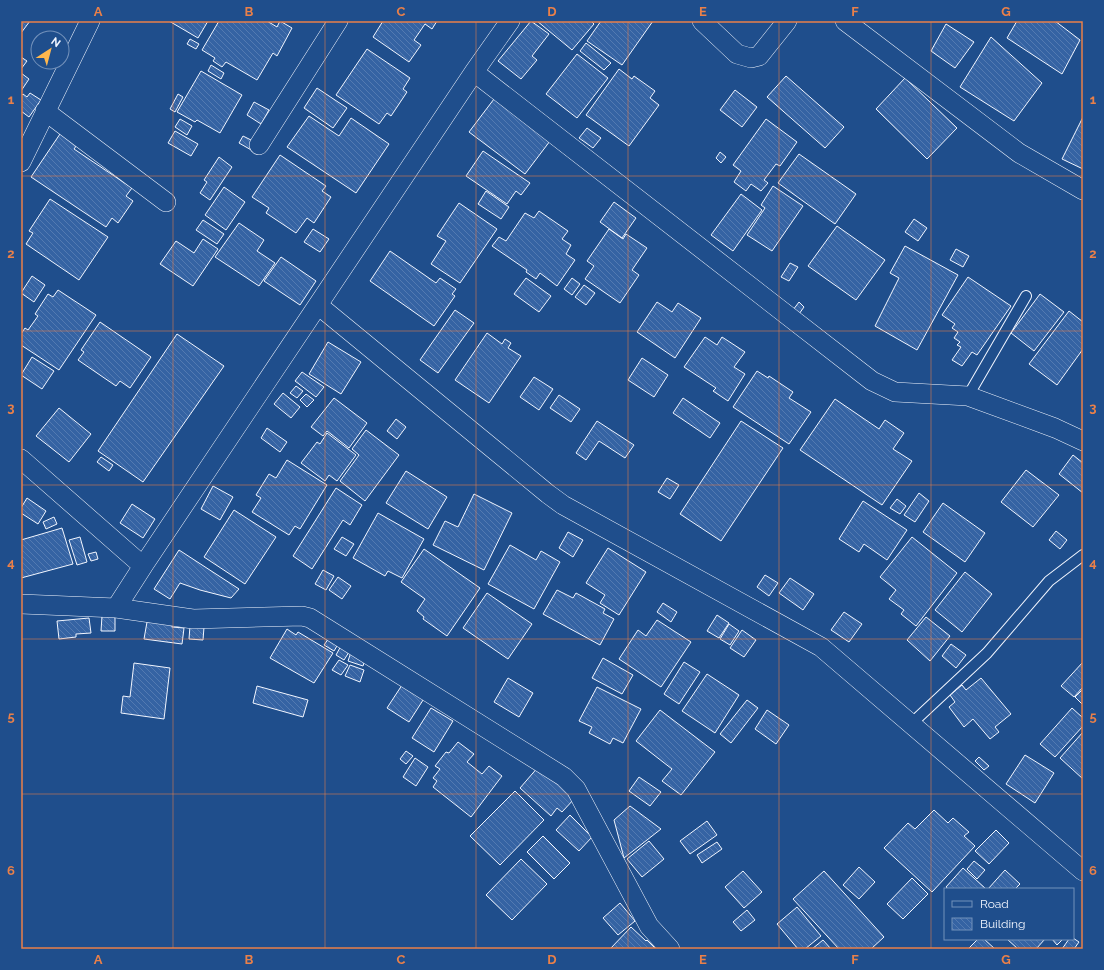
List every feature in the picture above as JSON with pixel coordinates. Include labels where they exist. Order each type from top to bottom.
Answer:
[{"type":"street","points":[[21,162],[90,21]]},
{"type":"street","points":[[259,145],[338,21]]},
{"type":"street","points":[[116,608],[474,72],[510,21]]},
{"type":"street","points":[[702,21],[737,54],[751,58],[759,56],[787,21]]},
{"type":"street","points":[[845,21],[1019,154],[1083,190]]},
{"type":"street","points":[[474,72],[872,382],[895,392],[968,396],[1055,428],[1083,440]]},
{"type":"street","points":[[45,111],[166,202]]},
{"type":"street","points":[[318,305],[553,498],[808,638],[821,647],[1083,871]]},
{"type":"street","points":[[21,459],[143,566]]},
{"type":"street","points":[[21,604],[116,608],[193,619],[302,616],[310,618],[564,777],[576,789],[649,926],[670,949]]},
{"type":"lane","points":[[968,396],[1026,296]]},
{"type":"lane","points":[[911,724],[987,653],[1049,581],[1083,555]]},
{"type":"building","points":[[21,21],[30,21],[21,33]]},
{"type":"building","points":[[169,21],[208,21],[198,38]]},
{"type":"building","points":[[219,21],[267,21],[277,27],[280,21],[292,28],[277,56],[273,53],[257,80],[226,62],[222,67],[213,61],[215,58],[202,50]]},
{"type":"building","points":[[383,21],[437,21],[432,29],[425,24],[414,40],[421,45],[409,62],[373,37]]},
{"type":"building","points":[[531,21],[549,34],[532,56],[537,60],[521,79],[498,61]]},
{"type":"building","points":[[537,21],[591,21],[594,24],[572,50]]},
{"type":"building","points":[[601,21],[653,21],[622,65],[587,41]]},
{"type":"building","points":[[1017,21],[1055,21],[1080,40],[1062,74],[1007,38]]},
{"type":"building","points":[[946,24],[974,42],[955,68],[931,51]]},
{"type":"building","points":[[991,37],[1042,83],[1014,121],[960,87]]},
{"type":"building","points":[[190,39],[199,44],[196,49],[187,44]]},
{"type":"building","points":[[586,43],[611,63],[604,70],[580,51]]},
{"type":"building","points":[[367,49],[410,78],[403,89],[407,92],[391,116],[387,113],[379,124],[336,95]]},
{"type":"building","points":[[577,54],[608,78],[577,118],[546,94]]},
{"type":"building","points":[[21,57],[27,61],[21,69]]},
{"type":"building","points":[[211,65],[224,73],[221,79],[208,71]]},
{"type":"building","points":[[619,69],[632,79],[634,76],[655,91],[650,98],[659,105],[629,146],[586,115]]},
{"type":"building","points":[[201,71],[242,95],[220,133],[197,120],[195,122],[177,112]]},
{"type":"building","points":[[21,73],[29,79],[21,91]]},
{"type":"building","points":[[786,76],[844,127],[825,148],[767,97]]},
{"type":"building","points":[[905,78],[957,128],[927,159],[876,109]]},
{"type":"building","points":[[317,88],[347,108],[333,128],[304,108]]},
{"type":"building","points":[[735,90],[757,107],[742,127],[720,110]]},
{"type":"building","points":[[30,93],[41,100],[29,117],[21,111],[21,96],[23,94],[27,97]]},
{"type":"building","points":[[178,94],[183,97],[175,112],[170,109]]},
{"type":"building","points":[[494,99],[550,141],[525,174],[469,132]]},
{"type":"building","points":[[254,102],[269,110],[261,124],[247,115]]},
{"type":"building","points":[[309,116],[339,136],[351,118],[389,144],[356,193],[287,147]]},
{"type":"building","points":[[1083,117],[1083,169],[1062,159]]},
{"type":"building","points":[[180,119],[192,126],[187,135],[175,127]]},
{"type":"building","points":[[766,119],[797,142],[780,166],[776,164],[764,180],[768,183],[761,191],[751,184],[746,191],[734,182],[741,171],[733,165]]},
{"type":"building","points":[[587,128],[601,138],[593,148],[579,138]]},
{"type":"building","points":[[62,131],[79,142],[74,149],[132,188],[126,196],[133,201],[118,223],[112,218],[106,227],[31,177]]},
{"type":"building","points":[[175,131],[198,144],[191,156],[168,143]]},
{"type":"building","points":[[243,136],[257,143],[253,151],[239,143]]},
{"type":"building","points":[[483,151],[530,183],[521,195],[516,191],[507,204],[466,176]]},
{"type":"building","points":[[720,152],[726,157],[721,163],[716,158]]},
{"type":"building","points":[[799,154],[856,194],[835,224],[778,183]]},
{"type":"building","points":[[280,155],[326,186],[322,191],[331,197],[314,223],[307,218],[296,233],[266,213],[269,208],[252,197]]},
{"type":"building","points":[[219,157],[232,167],[210,200],[200,193],[207,182],[204,180]]},
{"type":"building","points":[[773,186],[803,206],[772,251],[747,235],[765,208],[761,205]]},
{"type":"building","points":[[224,187],[245,202],[226,230],[205,215]]},
{"type":"building","points":[[486,191],[509,207],[501,219],[478,204]]},
{"type":"building","points":[[741,194],[762,210],[733,251],[711,235]]},
{"type":"building","points":[[50,199],[108,237],[79,280],[26,244],[33,233],[29,231]]},
{"type":"building","points":[[614,202],[636,218],[622,238],[600,222]]},
{"type":"building","points":[[459,203],[497,229],[460,283],[431,264],[446,241],[437,236]]},
{"type":"building","points":[[539,211],[568,231],[562,239],[571,245],[566,254],[575,260],[557,286],[540,273],[536,279],[526,272],[527,270],[492,246],[499,237],[506,241],[525,213],[534,218]]},
{"type":"building","points":[[914,219],[927,228],[918,241],[905,232]]},
{"type":"building","points":[[203,220],[224,234],[217,244],[196,230]]},
{"type":"building","points":[[239,223],[264,240],[257,251],[275,263],[259,286],[215,257]]},
{"type":"building","points":[[837,226],[885,260],[856,300],[808,266]]},
{"type":"building","points":[[313,229],[329,239],[320,252],[304,242]]},
{"type":"building","points":[[609,229],[623,239],[626,234],[647,248],[632,270],[639,275],[620,303],[585,279],[594,266],[587,261]]},
{"type":"building","points":[[203,239],[218,249],[193,286],[160,264],[176,241],[194,253]]},
{"type":"building","points":[[905,246],[958,275],[917,350],[875,326],[899,278],[890,273]]},
{"type":"building","points":[[956,249],[969,256],[963,267],[950,260]]},
{"type":"building","points":[[390,251],[436,283],[440,278],[456,289],[452,294],[455,296],[434,326],[370,281]]},
{"type":"building","points":[[281,257],[316,281],[300,305],[264,281]]},
{"type":"building","points":[[790,263],[798,267],[789,281],[781,277]]},
{"type":"building","points":[[32,276],[45,285],[34,302],[21,293]]},
{"type":"building","points":[[968,277],[1011,306],[977,355],[972,352],[962,366],[952,360],[961,347],[957,345],[960,342],[954,338],[958,332],[952,328],[955,324],[942,315]]},
{"type":"building","points":[[526,278],[551,296],[539,312],[514,294]]},
{"type":"building","points":[[572,278],[580,284],[572,295],[564,289]]},
{"type":"building","points":[[584,285],[595,293],[586,305],[575,297]]},
{"type":"building","points":[[58,290],[96,315],[59,370],[21,345],[21,334],[25,328],[28,330],[38,316],[35,314],[48,294],[53,297]]},
{"type":"building","points":[[1040,294],[1064,312],[1034,351],[1011,333]]},
{"type":"building","points":[[657,302],[672,312],[678,303],[701,318],[675,358],[637,332]]},
{"type":"building","points":[[799,302],[804,307],[799,314],[793,310]]},
{"type":"building","points":[[455,310],[474,323],[438,373],[420,360]]},
{"type":"building","points":[[1069,311],[1083,322],[1083,349],[1057,385],[1029,364]]},
{"type":"building","points":[[100,322],[151,357],[130,388],[120,381],[116,386],[78,360],[84,352],[81,350]]},
{"type":"building","points":[[487,333],[502,344],[505,339],[511,343],[508,348],[521,356],[489,403],[455,380]]},
{"type":"building","points":[[177,334],[224,366],[143,482],[98,451]]},
{"type":"building","points":[[705,337],[717,345],[722,337],[745,352],[734,367],[745,374],[728,401],[713,391],[716,388],[684,367]]},
{"type":"building","points":[[328,342],[361,362],[341,394],[309,374]]},
{"type":"building","points":[[32,357],[54,371],[42,389],[21,375]]},
{"type":"building","points":[[642,358],[668,375],[654,397],[628,380]]},
{"type":"building","points":[[757,371],[768,378],[769,376],[793,392],[789,398],[811,412],[789,444],[733,407]]},
{"type":"building","points":[[302,372],[324,387],[316,397],[295,381]]},
{"type":"building","points":[[534,377],[553,389],[539,410],[520,397]]},
{"type":"building","points":[[296,386],[303,391],[297,398],[290,393]]},
{"type":"building","points":[[283,393],[300,407],[291,418],[274,404]]},
{"type":"building","points":[[306,394],[314,400],[307,407],[300,400]]},
{"type":"building","points":[[559,395],[580,409],[571,422],[550,408]]},
{"type":"building","points":[[334,398],[367,423],[349,448],[327,431],[323,436],[311,427]]},
{"type":"building","points":[[683,398],[720,423],[710,438],[673,413]]},
{"type":"building","points":[[835,399],[879,429],[885,420],[904,433],[893,449],[912,461],[882,505],[800,450]]},
{"type":"building","points":[[59,408],[91,434],[69,462],[36,436]]},
{"type":"building","points":[[396,419],[406,427],[397,439],[387,431]]},
{"type":"building","points":[[597,421],[634,445],[625,458],[599,441],[586,460],[576,453]]},
{"type":"building","points":[[741,421],[783,448],[721,541],[680,514]]},
{"type":"building","points":[[267,428],[287,442],[280,452],[261,438]]},
{"type":"building","points":[[366,430],[399,455],[365,501],[340,481],[359,455],[352,449]]},
{"type":"building","points":[[327,433],[356,455],[337,481],[329,475],[325,481],[301,463],[317,442],[320,444]]},
{"type":"building","points":[[1073,455],[1083,463],[1083,493],[1059,474]]},
{"type":"building","points":[[101,457],[113,465],[109,471],[97,462]]},
{"type":"building","points":[[287,460],[327,485],[300,529],[295,526],[289,535],[252,512],[261,498],[256,495],[269,474],[276,478]]},
{"type":"building","points":[[1026,470],[1059,495],[1033,527],[1001,502]]},
{"type":"building","points":[[406,471],[447,497],[428,529],[386,503]]},
{"type":"building","points":[[667,478],[679,485],[670,499],[658,492]]},
{"type":"building","points":[[213,486],[233,497],[220,520],[201,509]]},
{"type":"building","points":[[336,488],[362,505],[350,525],[343,520],[312,569],[293,556]]},
{"type":"building","points":[[919,493],[929,501],[915,522],[904,515]]},
{"type":"building","points":[[474,494],[512,513],[484,570],[433,545],[445,521],[458,527]]},
{"type":"building","points":[[27,498],[46,511],[38,524],[21,513],[21,508]]},
{"type":"building","points":[[897,499],[906,506],[900,514],[890,508]]},
{"type":"building","points":[[863,501],[907,530],[887,560],[864,544],[859,552],[839,539]]},
{"type":"building","points":[[943,503],[985,533],[965,562],[923,532]]},
{"type":"building","points":[[132,504],[155,519],[143,538],[120,523]]},
{"type":"building","points":[[234,510],[276,537],[245,584],[204,557]]},
{"type":"building","points":[[378,513],[424,539],[402,578],[388,571],[385,576],[353,558]]},
{"type":"building","points":[[54,517],[57,524],[46,529],[43,522]]},
{"type":"building","points":[[62,528],[73,564],[21,578],[21,540]]},
{"type":"building","points":[[1056,531],[1067,540],[1060,549],[1049,540]]},
{"type":"building","points":[[568,532],[583,540],[573,557],[559,548]]},
{"type":"building","points":[[80,537],[87,562],[77,565],[69,540]]},
{"type":"building","points":[[342,537],[354,544],[346,556],[334,549]]},
{"type":"building","points":[[912,537],[957,573],[916,626],[901,614],[904,610],[889,599],[896,590],[880,577]]},
{"type":"building","points":[[510,545],[536,560],[541,551],[560,562],[534,609],[488,584]]},
{"type":"building","points":[[608,548],[646,572],[619,615],[600,603],[605,595],[586,583]]},
{"type":"building","points":[[424,549],[480,588],[447,636],[423,619],[424,617],[417,611],[425,599],[401,582]]},
{"type":"building","points":[[179,550],[239,589],[231,598],[180,583],[170,599],[154,589]]},
{"type":"building","points":[[96,552],[98,559],[91,561],[88,554]]},
{"type":"building","points":[[323,570],[334,576],[326,590],[315,584]]},
{"type":"building","points":[[965,572],[992,594],[962,632],[935,610]]},
{"type":"building","points":[[765,575],[778,583],[769,596],[757,587]]},
{"type":"building","points":[[338,577],[351,586],[342,599],[329,590]]},
{"type":"building","points":[[790,578],[814,594],[803,610],[779,593]]},
{"type":"building","points":[[557,590],[573,598],[576,593],[605,609],[603,613],[614,619],[600,645],[543,614]]},
{"type":"building","points":[[487,593],[532,624],[508,659],[463,628]]},
{"type":"building","points":[[663,603],[677,612],[671,622],[657,612]]},
{"type":"building","points":[[844,612],[862,624],[849,642],[831,630]]},
{"type":"building","points":[[717,615],[729,623],[719,638],[707,631]]},
{"type":"building","points":[[102,616],[115,616],[115,631],[101,631]]},
{"type":"building","points":[[926,617],[950,636],[930,661],[907,640]]},
{"type":"building","points":[[89,618],[91,633],[76,634],[76,637],[59,639],[57,621]]},
{"type":"building","points":[[657,620],[691,642],[661,687],[619,659],[638,630],[646,636]]},
{"type":"building","points":[[147,622],[172,623],[172,627],[184,628],[182,644],[144,639]]},
{"type":"building","points":[[729,624],[739,631],[730,645],[720,639]]},
{"type":"building","points":[[190,626],[204,627],[203,640],[189,639]]},
{"type":"building","points":[[287,629],[296,635],[298,632],[333,653],[314,683],[270,658]]},
{"type":"building","points":[[742,630],[756,640],[744,657],[730,648]]},
{"type":"building","points":[[331,635],[340,641],[334,651],[324,645]]},
{"type":"building","points":[[342,644],[351,649],[344,660],[336,655]]},
{"type":"building","points":[[951,644],[966,655],[956,668],[942,656]]},
{"type":"building","points":[[351,652],[366,657],[363,666],[348,661]]},
{"type":"building","points":[[603,658],[633,675],[622,694],[592,678]]},
{"type":"building","points":[[339,660],[348,665],[341,675],[332,670]]},
{"type":"building","points":[[684,662],[700,672],[679,704],[664,694]]},
{"type":"building","points":[[1083,662],[1083,687],[1074,697],[1061,686]]},
{"type":"building","points":[[134,663],[170,668],[164,719],[121,713],[123,696],[130,697]]},
{"type":"building","points":[[350,665],[364,670],[360,682],[345,676]]},
{"type":"building","points":[[707,674],[739,695],[715,733],[682,711]]},
{"type":"building","points":[[508,678],[533,693],[519,717],[494,702]]},
{"type":"building","points":[[981,678],[1011,714],[995,727],[999,732],[990,739],[973,719],[964,727],[949,707],[955,702],[950,695],[962,685],[966,690]]},
{"type":"building","points":[[404,682],[425,697],[409,722],[387,708]]},
{"type":"building","points":[[257,686],[308,700],[303,717],[253,703]]},
{"type":"building","points":[[597,687],[641,709],[623,743],[613,738],[610,744],[589,733],[592,727],[579,721]]},
{"type":"building","points":[[1083,689],[1083,705],[1075,697]]},
{"type":"building","points":[[747,700],[758,708],[731,743],[720,734]]},
{"type":"building","points":[[431,708],[453,721],[434,752],[412,738]]},
{"type":"building","points":[[1072,708],[1083,718],[1083,726],[1055,757],[1040,744]]},
{"type":"building","points":[[660,710],[715,752],[681,795],[662,781],[672,769],[636,741]]},
{"type":"building","points":[[767,710],[789,725],[776,744],[755,729]]},
{"type":"building","points":[[1083,732],[1083,779],[1060,758]]},
{"type":"building","points":[[458,742],[474,754],[467,762],[482,774],[489,766],[502,776],[471,817],[433,787],[437,781],[433,778],[440,769],[435,766],[446,752],[449,753]]},
{"type":"building","points":[[406,751],[413,756],[406,764],[400,759]]},
{"type":"building","points":[[1025,755],[1054,773],[1035,803],[1006,784]]},
{"type":"building","points":[[979,757],[989,766],[984,770],[975,761]]},
{"type":"building","points":[[415,758],[428,767],[416,786],[403,777]]},
{"type":"building","points":[[539,766],[575,798],[562,812],[557,808],[551,816],[520,788]]},
{"type":"building","points":[[639,777],[661,792],[650,806],[629,791]]},
{"type":"building","points":[[515,791],[544,820],[500,865],[470,836]]},
{"type":"building","points":[[630,806],[661,829],[624,858],[614,820]]},
{"type":"building","points":[[934,810],[948,823],[953,818],[969,832],[964,836],[975,846],[932,892],[884,848],[908,823],[915,829]]},
{"type":"building","points":[[570,815],[592,837],[579,851],[556,830]]},
{"type":"building","points":[[707,821],[717,835],[690,854],[680,841]]},
{"type":"building","points":[[996,830],[1009,843],[989,864],[975,851]]},
{"type":"building","points":[[543,836],[570,863],[554,879],[527,852]]},
{"type":"building","points":[[649,841],[664,859],[642,877],[627,859]]},
{"type":"building","points":[[717,842],[722,849],[702,863],[697,855]]},
{"type":"building","points":[[521,859],[547,884],[512,920],[486,895]]},
{"type":"building","points":[[974,861],[985,870],[977,879],[967,869]]},
{"type":"building","points":[[859,867],[875,882],[859,899],[843,885]]},
{"type":"building","points":[[963,868],[985,888],[947,888],[946,887]]},
{"type":"building","points":[[1005,870],[1020,884],[1016,888],[989,888]]},
{"type":"building","points":[[743,871],[762,892],[744,908],[725,887]]},
{"type":"building","points":[[824,871],[884,937],[871,949],[839,949],[793,899]]},
{"type":"building","points":[[912,878],[928,894],[903,919],[887,904]]},
{"type":"building","points":[[620,903],[635,921],[618,935],[603,918]]},
{"type":"building","points":[[797,907],[821,936],[805,949],[798,949],[777,924]]},
{"type":"building","points":[[747,910],[755,920],[741,931],[733,922]]},
{"type":"building","points":[[631,927],[646,941],[647,940],[656,949],[610,949]]},
{"type":"building","points":[[1074,939],[1079,942],[1074,949],[1062,949],[1068,940],[1074,940]]},
{"type":"building","points":[[823,940],[831,949],[812,949]]},
{"type":"building","points":[[977,940],[985,940],[995,949],[968,949]]},
{"type":"building","points":[[1008,940],[1044,940],[1036,949],[1018,949]]},
{"type":"building","points":[[1053,940],[1062,940],[1057,945]]}]
